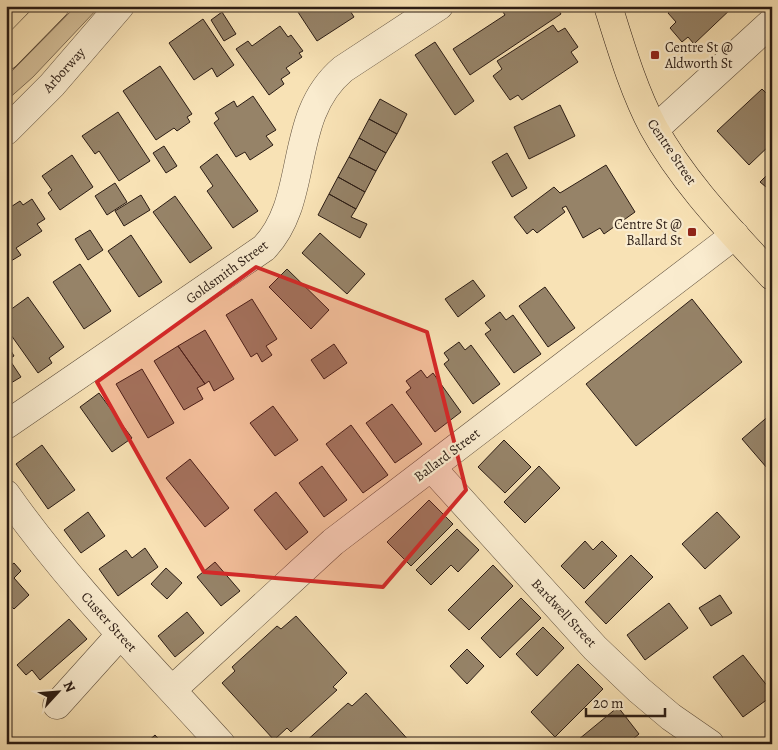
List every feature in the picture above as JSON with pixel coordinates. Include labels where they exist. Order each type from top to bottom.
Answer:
[{"type":"main road","points":[[6,56],[55,6]]},
{"type":"main road","name":"Centre Street","points":[[608,6],[631,78],[654,129],[689,180],[772,276]]},
{"type":"street","name":"Arborway","points":[[6,132],[52,85],[120,6]]},
{"type":"street","name":"Goldsmith Street","points":[[6,424],[264,248],[282,222],[312,110],[329,80],[439,6]]},
{"type":"street","points":[[654,129],[772,22]]},
{"type":"street","name":"Ballard Street","points":[[172,690],[333,542],[735,235]]},
{"type":"street","name":"Bardwell Street","points":[[431,467],[595,648],[639,690],[671,717],[710,744]]},
{"type":"street","name":"Custer Street","points":[[6,494],[39,541],[120,635],[221,744]]},
{"type":"street","points":[[57,705],[120,635]]},
{"type":"highlighted area","points":[[256,267],[427,332],[466,490],[383,587],[204,572],[97,382]]},
{"type":"shaded area","points":[[76,6],[100,6],[33,77],[6,101],[6,77]]},
{"type":"building","points":[[294,6],[347,6],[354,17],[317,41]]},
{"type":"building","points":[[499,6],[556,6],[561,14],[470,75],[453,49],[505,15]]},
{"type":"building","points":[[675,6],[734,6],[694,44],[688,37],[682,42],[670,28],[676,22],[668,13]]},
{"type":"building","points":[[222,12],[236,34],[224,41],[211,20]]},
{"type":"building","points":[[203,19],[234,65],[217,77],[212,68],[194,80],[169,43]]},
{"type":"building","points":[[553,25],[558,32],[565,28],[578,47],[571,52],[578,62],[522,100],[518,95],[510,100],[493,76],[502,69],[497,61]]},
{"type":"building","points":[[280,26],[288,37],[291,35],[303,51],[299,53],[302,57],[286,68],[290,73],[281,79],[284,84],[269,95],[236,49],[248,41],[252,46]]},
{"type":"building","points":[[435,42],[474,101],[455,115],[415,55]]},
{"type":"building","points":[[160,66],[192,114],[187,117],[190,122],[177,131],[174,128],[156,140],[123,91]]},
{"type":"building","points":[[762,89],[772,99],[772,143],[749,165],[717,131]]},
{"type":"building","points":[[253,96],[276,130],[266,136],[273,145],[250,160],[245,152],[236,157],[214,123],[219,119],[215,113],[234,101],[237,107]]},
{"type":"building","points":[[380,99],[407,114],[397,134],[369,119]]},
{"type":"building","points":[[560,105],[575,136],[529,159],[514,127]]},
{"type":"building","points":[[118,112],[150,161],[119,181],[99,151],[95,154],[82,136]]},
{"type":"building","points":[[369,119],[397,134],[386,153],[359,138]]},
{"type":"building","points":[[359,138],[386,153],[376,171],[349,157]]},
{"type":"building","points":[[164,146],[177,166],[166,173],[153,153]]},
{"type":"building","points":[[507,153],[527,188],[512,197],[492,162]]},
{"type":"building","points":[[217,154],[258,211],[233,228],[207,191],[213,186],[200,167]]},
{"type":"building","points":[[72,155],[93,187],[60,210],[48,193],[52,190],[42,176]]},
{"type":"building","points":[[349,157],[376,171],[365,192],[338,177]]},
{"type":"building","points":[[606,165],[635,212],[604,234],[600,228],[583,238],[566,206],[562,208],[565,212],[537,233],[533,229],[527,234],[514,217],[554,187],[560,193]]},
{"type":"building","points":[[772,170],[772,192],[760,182]]},
{"type":"building","points":[[338,177],[365,192],[356,209],[329,194]]},
{"type":"building","points":[[115,183],[127,202],[107,215],[95,196]]},
{"type":"building","points":[[329,194],[356,209],[351,217],[367,224],[360,238],[318,215]]},
{"type":"building","points":[[141,195],[150,210],[124,226],[115,211]]},
{"type":"building","points":[[175,196],[212,248],[190,263],[153,212]]},
{"type":"building","points":[[32,199],[45,219],[37,224],[42,231],[16,248],[21,255],[6,264],[6,210],[20,201],[23,205]]},
{"type":"building","points":[[90,230],[103,250],[88,260],[75,239]]},
{"type":"building","points":[[320,233],[365,274],[347,294],[302,253]]},
{"type":"building","points":[[131,235],[162,282],[139,297],[108,251]]},
{"type":"building","points":[[80,264],[111,311],[84,329],[53,282]]},
{"type":"building","points":[[287,269],[329,310],[311,329],[269,287]]},
{"type":"building","points":[[473,280],[485,296],[458,317],[445,299]]},
{"type":"building","points":[[545,287],[575,328],[548,347],[519,306]]},
{"type":"building","points":[[28,297],[64,347],[49,358],[52,363],[38,373],[6,328],[6,313]]},
{"type":"building","points":[[252,299],[277,339],[266,346],[272,355],[262,362],[257,353],[251,357],[226,315]]},
{"type":"building","points":[[692,299],[742,362],[636,446],[586,384]]},
{"type":"building","points":[[500,312],[506,320],[513,315],[541,354],[514,373],[485,334],[491,330],[485,323]]},
{"type":"building","points":[[205,330],[234,379],[214,391],[209,381],[205,384],[178,346]]},
{"type":"building","points":[[459,342],[465,350],[471,345],[500,384],[473,404],[444,364],[449,360],[444,353]]},
{"type":"building","points":[[7,344],[14,356],[9,359],[21,377],[6,386]]},
{"type":"building","points":[[334,344],[347,363],[324,379],[311,360]]},
{"type":"building","points":[[178,346],[205,384],[197,388],[203,399],[184,410],[154,361]]},
{"type":"building","points":[[142,369],[174,423],[148,438],[116,384]]},
{"type":"building","points":[[421,370],[427,378],[433,373],[461,412],[435,432],[406,392],[411,388],[406,381]]},
{"type":"building","points":[[99,393],[132,438],[112,452],[80,407]]},
{"type":"building","points":[[392,404],[422,444],[395,463],[366,423]]},
{"type":"building","points":[[273,406],[298,440],[275,456],[250,423]]},
{"type":"building","points":[[772,413],[772,464],[767,468],[742,439]]},
{"type":"building","points":[[351,425],[388,475],[363,493],[326,444]]},
{"type":"building","points":[[504,440],[531,467],[505,493],[478,467]]},
{"type":"building","points":[[42,445],[75,490],[48,509],[16,464]]},
{"type":"building","points":[[190,459],[229,508],[205,527],[166,478]]},
{"type":"building","points":[[322,466],[347,500],[324,517],[299,483]]},
{"type":"building","points":[[539,466],[560,488],[525,523],[504,502]]},
{"type":"building","points":[[276,492],[308,532],[286,550],[254,510]]},
{"type":"building","points":[[429,500],[453,524],[411,566],[387,542]]},
{"type":"building","points":[[88,512],[105,536],[81,553],[64,530]]},
{"type":"building","points":[[717,512],[740,537],[705,569],[682,544]]},
{"type":"building","points":[[457,529],[479,550],[458,572],[451,565],[431,585],[416,570]]},
{"type":"building","points":[[585,541],[593,550],[602,541],[617,556],[584,589],[561,566]]},
{"type":"building","points":[[145,548],[158,567],[118,596],[99,569],[126,550],[132,558]]},
{"type":"building","points":[[631,555],[653,577],[606,624],[585,602]]},
{"type":"building","points":[[215,562],[240,591],[221,606],[197,577]]},
{"type":"building","points":[[14,563],[21,571],[14,578],[29,595],[14,609],[6,601],[6,569]]},
{"type":"building","points":[[493,565],[513,586],[469,630],[448,610]]},
{"type":"building","points":[[166,568],[182,583],[167,599],[151,584]]},
{"type":"building","points":[[720,595],[732,613],[711,626],[699,608]]},
{"type":"building","points":[[521,598],[541,618],[500,658],[481,638]]},
{"type":"building","points":[[669,603],[688,628],[645,660],[627,635]]},
{"type":"building","points":[[187,612],[204,633],[175,657],[158,636]]},
{"type":"building","points":[[296,616],[347,673],[333,687],[337,690],[291,732],[287,728],[274,740],[222,683],[235,671],[232,667],[277,626],[281,629]]},
{"type":"building","points":[[69,619],[87,639],[40,680],[32,670],[26,675],[17,665]]},
{"type":"building","points":[[543,627],[564,648],[537,676],[516,654]]},
{"type":"building","points":[[467,649],[484,666],[467,684],[450,666]]},
{"type":"building","points":[[743,655],[772,692],[772,696],[743,717],[713,677]]},
{"type":"building","points":[[578,664],[603,689],[555,737],[531,712]]},
{"type":"building","points":[[366,693],[412,744],[303,744],[348,703],[352,706]]},
{"type":"building","points":[[618,707],[639,734],[627,744],[573,744]]},
{"type":"building","points":[[155,735],[163,744],[145,744]]},
{"type":"place","name":"Centre St @ Aldworth St","points":[[655,55]]},
{"type":"place","name":"Centre St @ Ballard St","points":[[692,232]]}]
